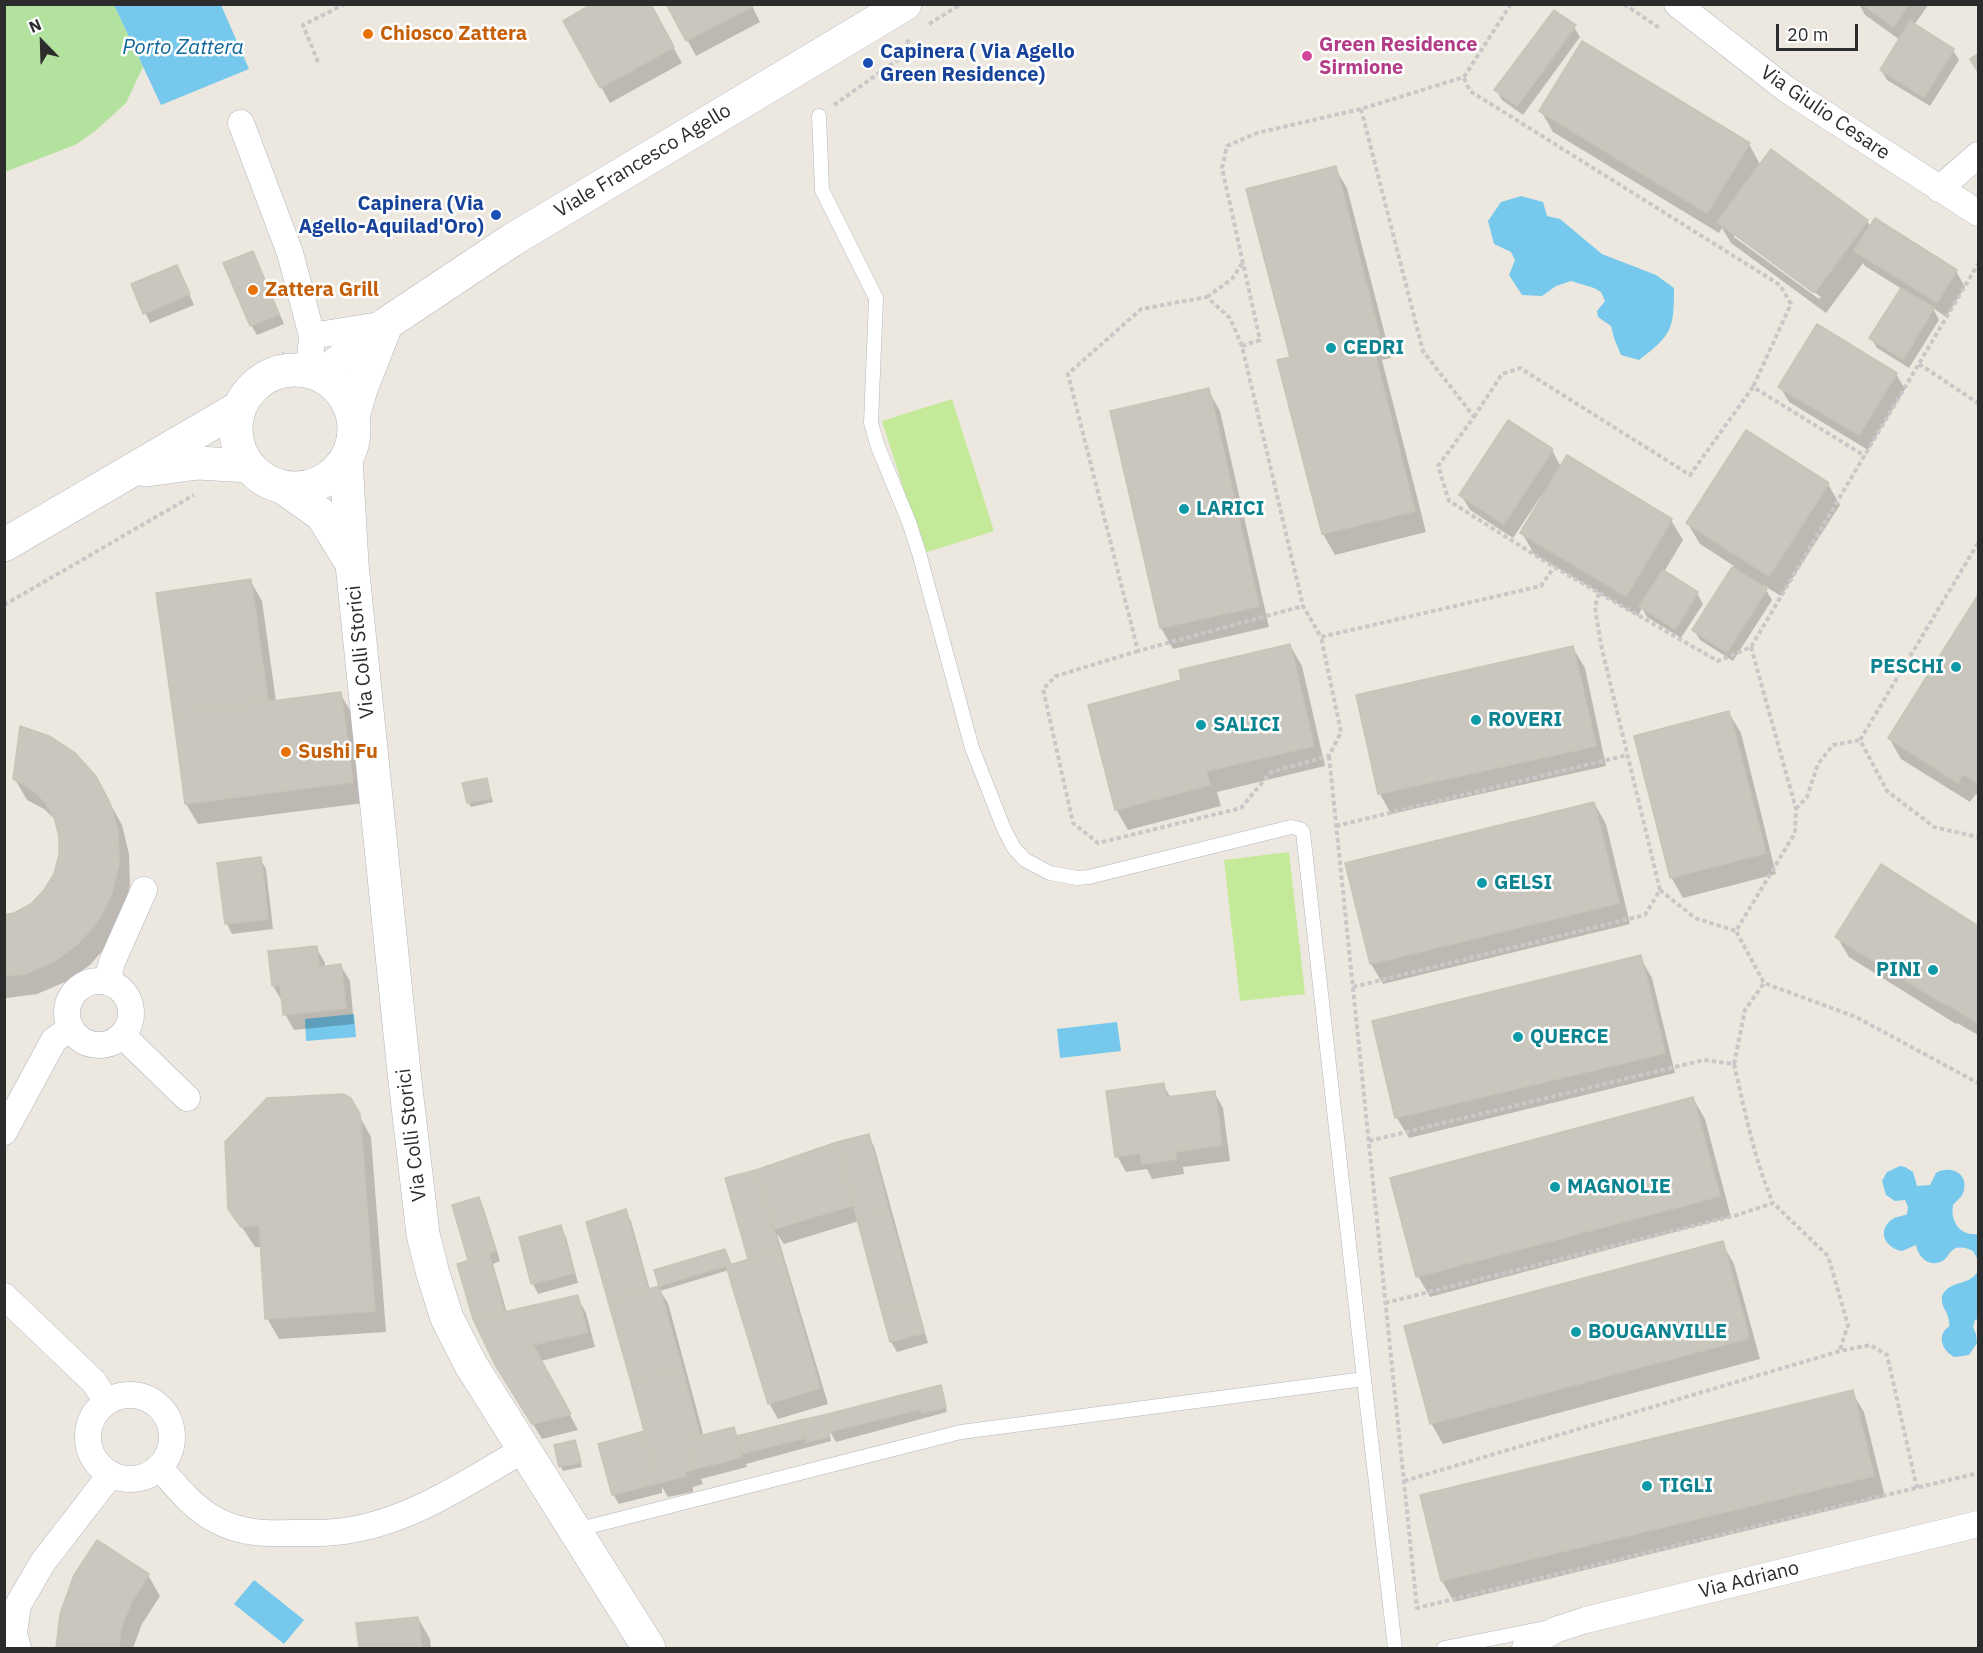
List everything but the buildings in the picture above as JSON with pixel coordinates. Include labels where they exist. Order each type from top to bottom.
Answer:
[{"type":"main road","name":"Viale Francesco Agello","points":[[314,373],[512,240],[912,23]]},
{"type":"main road","points":[[353,416],[386,324]]},
{"type":"main road","points":[[292,370],[314,373],[342,393],[349,404],[353,416],[352,446],[346,459],[336,471],[310,486],[296,488],[268,482],[249,466],[240,453],[236,438],[236,422],[240,407],[246,395],[266,377],[292,370]]},
{"type":"main road","points":[[4,545],[240,407]]},
{"type":"main road","name":"Via Colli Storici","points":[[346,459],[352,564],[404,1072],[423,1234],[433,1274],[447,1318],[471,1365],[649,1648]]},
{"type":"main road","points":[[130,472],[198,463],[249,466]]},
{"type":"main road","name":"Via Colli Storici","points":[[281,486],[322,515],[352,564]]},
{"type":"street","name":"Via Giulio Cesare","points":[[1677,4],[1786,89],[1978,213]]},
{"type":"street","points":[[241,123],[290,253],[312,336],[310,360],[314,373]]},
{"type":"street","points":[[1939,189],[1978,155]]},
{"type":"street","points":[[312,336],[386,324]]},
{"type":"street","points":[[107,982],[112,962],[144,890]]},
{"type":"street","points":[[107,982],[117,986],[125,994],[130,1004],[131,1015],[122,1035],[105,1044],[94,1044],[85,1041],[70,1028],[67,1007],[77,989],[86,983],[107,982]]},
{"type":"street","points":[[4,1132],[54,1040],[70,1028]]},
{"type":"street","points":[[122,1035],[187,1098]]},
{"type":"street","points":[[4,1296],[93,1382],[107,1402]]},
{"type":"street","points":[[134,1395],[159,1406],[172,1429],[172,1443],[168,1456],[159,1467],[149,1475],[136,1479],[111,1474],[99,1465],[88,1439],[93,1418],[107,1402],[120,1396],[134,1395]]},
{"type":"street","points":[[159,1467],[188,1499],[214,1520],[233,1528],[243,1532],[319,1533],[351,1530],[384,1522],[425,1505],[524,1450]]},
{"type":"street","points":[[18,1648],[14,1633],[18,1605],[43,1562],[111,1474]]},
{"type":"street","name":"Via Adriano","points":[[1525,1648],[1554,1630],[1586,1620],[1978,1524]]},
{"type":"lane","points":[[819,116],[822,190],[876,298],[871,423],[919,553],[972,748],[990,797],[1014,848],[1024,860],[1038,868],[1050,873],[1077,878],[1089,877],[1291,827],[1303,832],[1395,1648]]},
{"type":"lane","points":[[575,1531],[961,1432],[1364,1379]]},
{"type":"lane","points":[[1444,1648],[1586,1620]]},
{"type":"path","points":[[318,62],[303,25],[345,4]]},
{"type":"path","points":[[819,116],[903,57],[912,23],[961,4]]},
{"type":"path","points":[[1242,346],[1260,339],[1222,168],[1227,146],[1257,133],[1361,109],[1464,78],[1511,4]]},
{"type":"path","points":[[1464,78],[1470,91],[1780,285],[1791,304],[1752,387],[1689,475],[1520,368],[1502,374],[1438,466],[1449,501],[1554,567],[1718,661],[1751,647],[1978,264]]},
{"type":"path","points":[[1361,109],[1423,351],[1474,417]]},
{"type":"path","points":[[1138,651],[1068,374],[1141,309],[1207,297],[1232,279],[1243,261]]},
{"type":"path","points":[[1207,297],[1230,318],[1242,346],[1303,606],[1322,638],[1341,732],[1329,756],[1417,1608],[1978,1473]]},
{"type":"path","points":[[1919,364],[1978,403]]},
{"type":"path","points":[[1752,387],[1865,456]]},
{"type":"path","points":[[4,605],[202,490]]},
{"type":"path","points":[[1796,809],[1807,797],[1818,764],[1833,745],[1860,740],[1978,543]]},
{"type":"path","points":[[1322,638],[1541,586],[1554,567]]},
{"type":"path","points":[[1599,593],[1595,607],[1601,645],[1660,890],[1695,918],[1736,931],[1764,983],[1856,1017],[1978,1083]]},
{"type":"path","points":[[1303,606],[1056,676],[1043,689],[1073,823],[1098,843],[1241,808],[1271,772],[1329,756]]},
{"type":"path","points":[[1736,931],[1795,833],[1796,809],[1751,647]]},
{"type":"path","points":[[1860,740],[1887,791],[1934,827],[1978,837]]},
{"type":"path","points":[[1336,826],[1627,755]]},
{"type":"path","points":[[1353,987],[1645,915],[1660,890]]},
{"type":"path","points":[[1764,983],[1745,1010],[1734,1064],[1757,1156],[1773,1203],[1828,1256],[1848,1325],[1840,1351]]},
{"type":"path","points":[[1369,1142],[1704,1060],[1734,1064]]},
{"type":"path","points":[[1386,1303],[1737,1215],[1773,1203]]},
{"type":"path","points":[[1404,1481],[1840,1351],[1870,1345],[1887,1355],[1917,1488]]},
{"type":"green space","points":[[5,5],[114,5],[143,67],[126,103],[94,132],[77,144],[5,172]]},
{"type":"green space","points":[[952,399],[994,531],[924,553],[882,421]]},
{"type":"green space","points":[[1289,852],[1305,994],[1240,1001],[1224,860]]},
{"type":"water","name":"Porto Zattera","points":[[114,5],[221,5],[249,69],[161,105]]},
{"type":"water","points":[[1521,196],[1543,202],[1547,216],[1560,219],[1602,254],[1656,275],[1674,288],[1672,322],[1669,330],[1658,344],[1639,360],[1621,355],[1611,326],[1598,317],[1597,311],[1605,301],[1601,292],[1594,288],[1571,281],[1556,286],[1542,296],[1522,295],[1509,275],[1515,260],[1511,252],[1494,244],[1488,221],[1501,202]]},
{"type":"water","points":[[354,1014],[356,1037],[306,1041],[305,1019]]},
{"type":"water","points":[[1117,1022],[1121,1051],[1060,1058],[1057,1029]]},
{"type":"water","points":[[1900,1166],[1913,1172],[1917,1186],[1930,1185],[1936,1173],[1941,1171],[1952,1170],[1960,1175],[1963,1179],[1964,1190],[1953,1205],[1953,1217],[1958,1227],[1966,1233],[1978,1234],[1978,1260],[1973,1251],[1959,1248],[1952,1250],[1944,1260],[1930,1263],[1922,1258],[1916,1245],[1902,1251],[1889,1244],[1884,1236],[1886,1227],[1893,1219],[1907,1214],[1908,1207],[1905,1200],[1895,1201],[1886,1195],[1882,1181],[1887,1172]]},
{"type":"water","points":[[1978,1271],[1978,1319],[1975,1320],[1973,1327],[1977,1343],[1969,1355],[1955,1357],[1945,1349],[1942,1342],[1943,1334],[1949,1326],[1942,1296],[1950,1287],[1970,1279]]},
{"type":"water","points":[[254,1580],[304,1620],[284,1644],[234,1604]]},
{"type":"place","name":"Chiosco Zattera","points":[[368,34]]},
{"type":"place","name":"Green Residence Sirmione","points":[[1307,56]]},
{"type":"place","name":"Capinera ( Via Agello Green Residence)","points":[[868,63]]},
{"type":"place","name":"Capinera (Via Agello-Aquilad'Oro)","points":[[496,215]]},
{"type":"place","name":"Zattera Grill","points":[[253,290]]},
{"type":"place","name":"CEDRI","points":[[1331,348]]},
{"type":"place","name":"LARICI","points":[[1184,509]]},
{"type":"place","name":"PESCHI","points":[[1956,667]]},
{"type":"place","name":"ROVERI","points":[[1476,720]]},
{"type":"place","name":"SALICI","points":[[1201,725]]},
{"type":"place","name":"Sushi Fu","points":[[286,752]]},
{"type":"place","name":"GELSI","points":[[1482,883]]},
{"type":"place","name":"PINI","points":[[1933,970]]},
{"type":"place","name":"QUERCE","points":[[1518,1037]]},
{"type":"place","name":"MAGNOLIE","points":[[1555,1187]]},
{"type":"place","name":"BOUGANVILLE","points":[[1576,1332]]},
{"type":"place","name":"TIGLI","points":[[1647,1486]]}]
